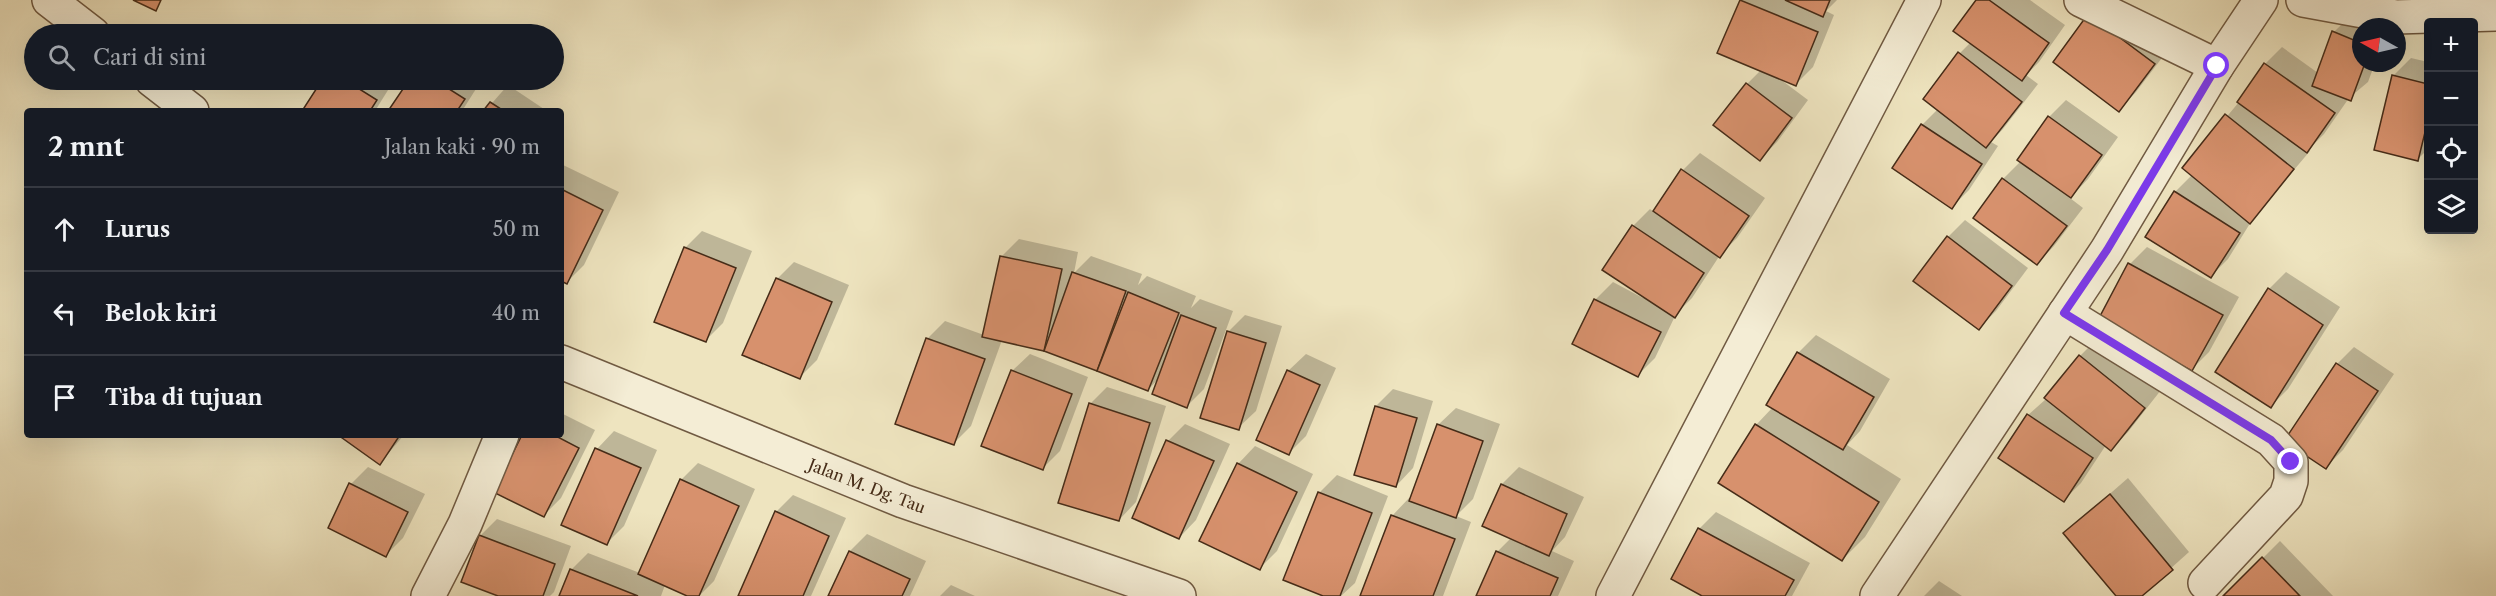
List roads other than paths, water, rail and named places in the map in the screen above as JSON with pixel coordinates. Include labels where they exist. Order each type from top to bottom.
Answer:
[{"type":"street","points":[[49,0],[80,24]]},
{"type":"street","points":[[1613,596],[1924,0]]},
{"type":"street","points":[[2081,0],[2217,66]]},
{"type":"street","points":[[1877,596],[2107,250],[2217,66],[2261,0]]},
{"type":"street","points":[[2303,0],[2396,17],[2496,14]]},
{"type":"street","points":[[165,90],[188,108]]},
{"type":"street","points":[[2064,313],[2271,440],[2291,462],[2291,481],[2286,496],[2205,582]]},
{"type":"street","name":"Jalan M. Dg. Tau","points":[[564,363],[903,501],[1179,596]]},
{"type":"street","points":[[428,596],[465,524],[501,438]]}]
